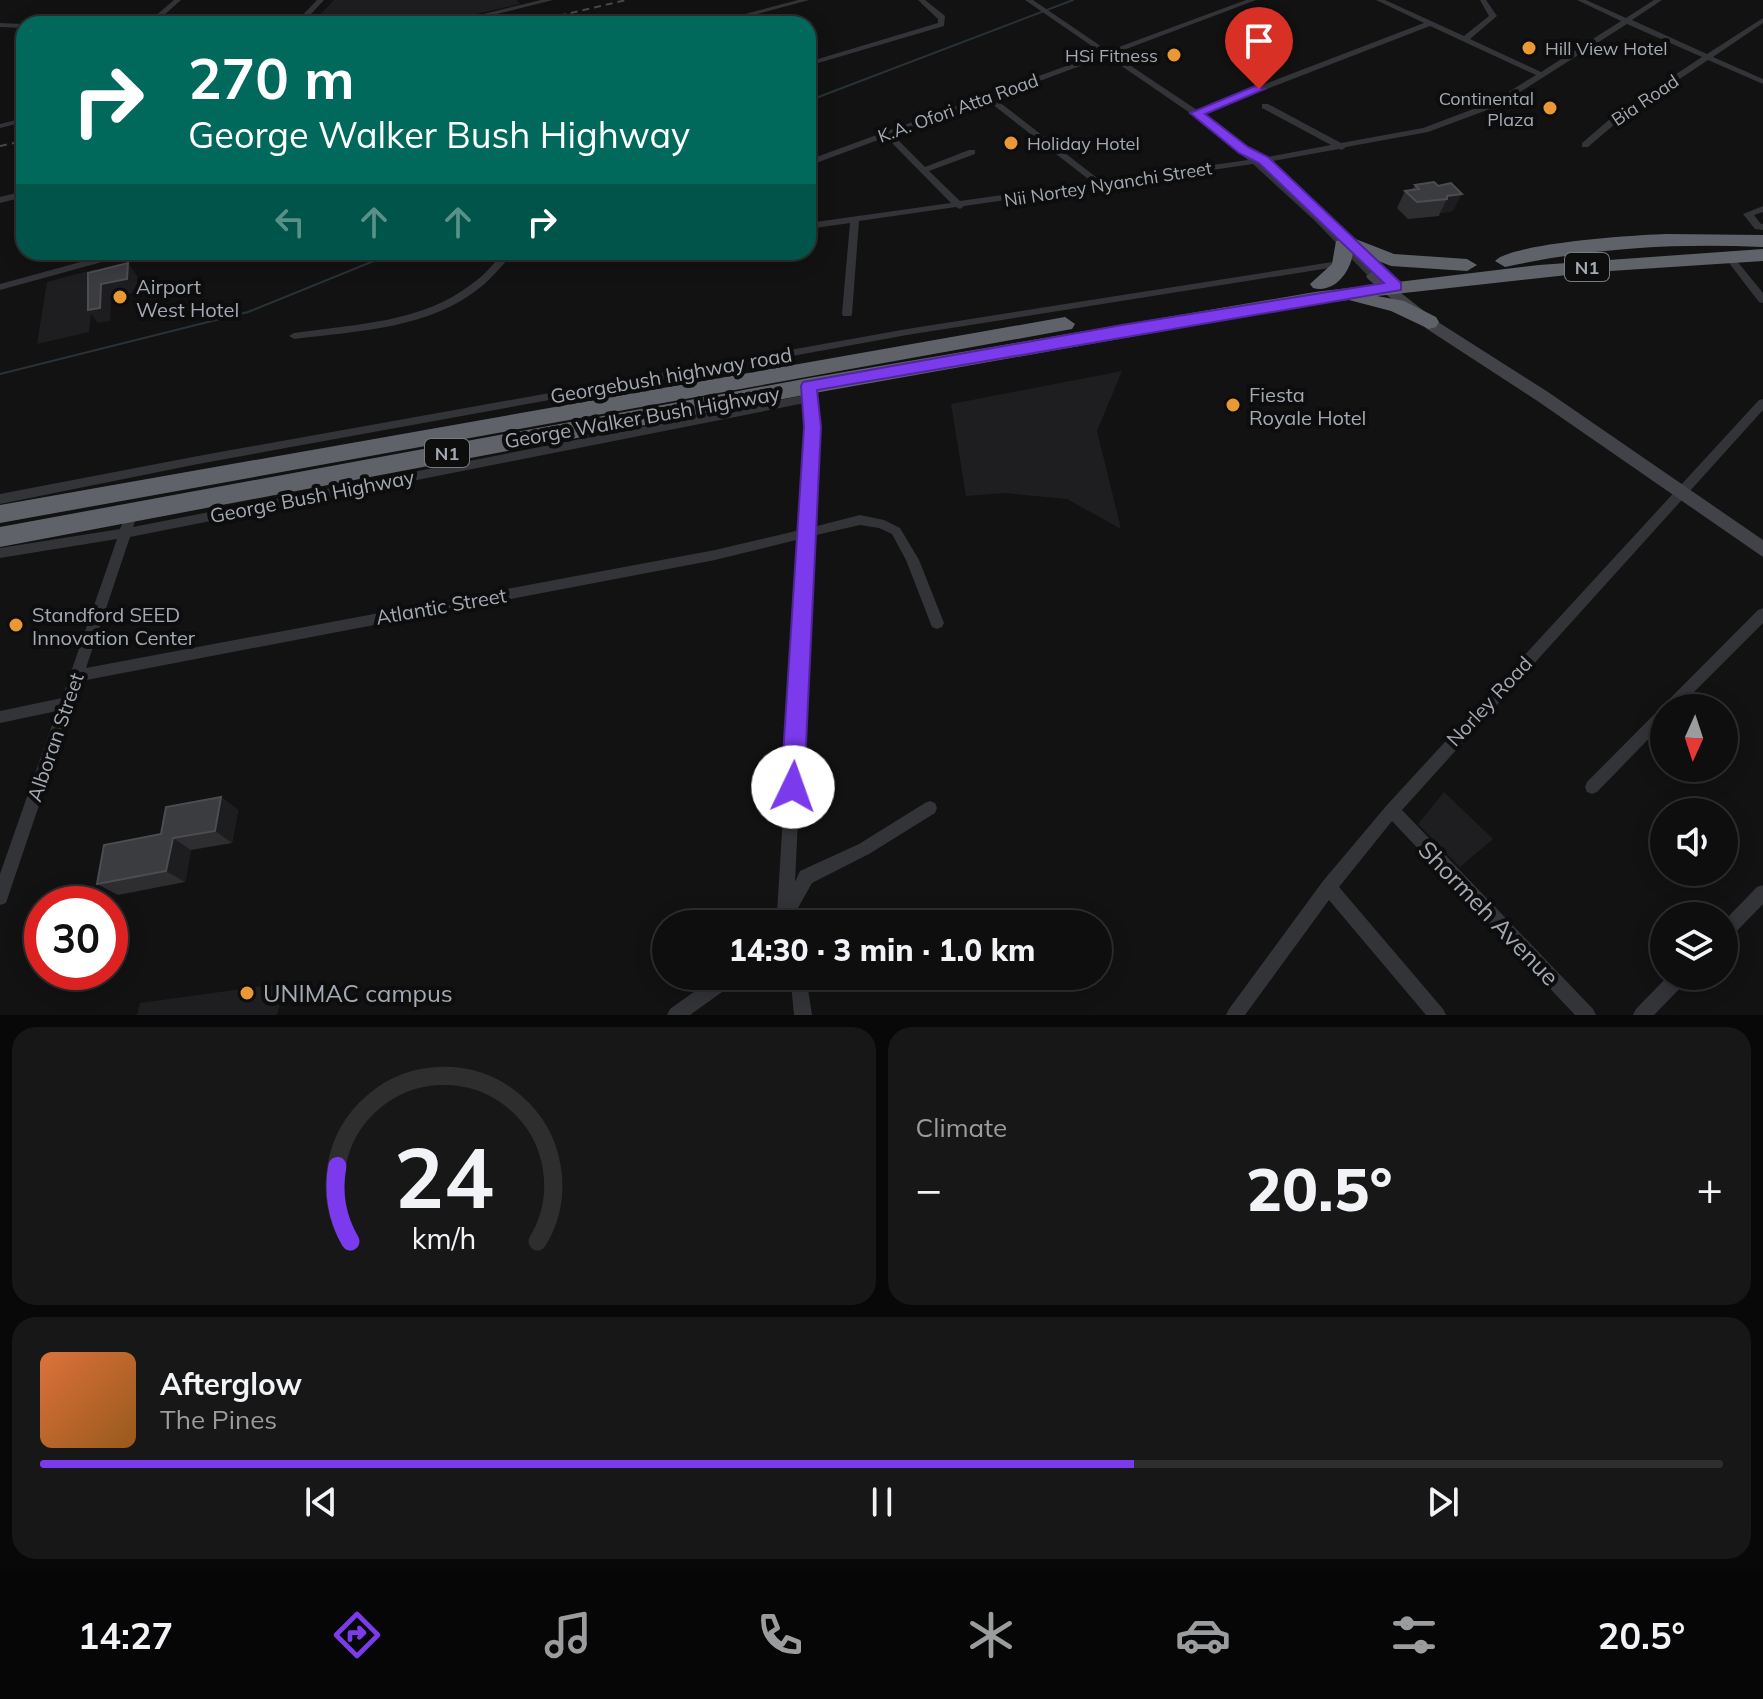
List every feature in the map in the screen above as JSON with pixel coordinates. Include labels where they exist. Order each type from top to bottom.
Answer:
[{"type":"highway","name":"George Walker Bush Highway","points":[[0,514],[956,342],[1318,291],[1467,265],[1763,242]]},
{"type":"highway","points":[[1318,291],[1340,272],[1347,250],[1391,260],[1467,265]]},
{"type":"highway","name":"George Walker Bush Highway","points":[[1384,281],[1445,282],[1763,255]]},
{"type":"highway","points":[[1318,291],[1377,301],[1430,317],[1429,300],[1435,289],[1445,282]]},
{"type":"highway","name":"George Walker Bush Highway","points":[[0,537],[129,523],[810,392],[997,352],[1060,349],[1196,327],[1318,291]]},
{"type":"main road","points":[[1384,281],[1504,375],[1527,387],[1763,550]]},
{"type":"street","points":[[159,16],[178,0]]},
{"type":"street","points":[[306,16],[321,0]]},
{"type":"street","points":[[481,16],[550,0]]},
{"type":"street","points":[[743,16],[806,0]]},
{"type":"street","points":[[816,62],[941,24],[942,18],[921,0]]},
{"type":"street","points":[[1028,0],[1196,113],[1258,161],[1347,250],[1384,281]]},
{"type":"street","name":"K.A. Ofori Atta Road","points":[[816,160],[1251,0]]},
{"type":"street","points":[[1379,0],[1540,74]]},
{"type":"street","points":[[1464,40],[1493,16],[1483,0]]},
{"type":"street","points":[[1580,0],[1763,82]]},
{"type":"street","name":"Nii Nortey Nyanchi Street","points":[[816,225],[1258,161],[1446,125],[1495,104],[1659,0]]},
{"type":"street","name":"Bia Road","points":[[1585,145],[1620,115],[1763,20]]},
{"type":"street","points":[[1196,113],[1429,24]]},
{"type":"street","points":[[988,97],[1101,185]]},
{"type":"street","points":[[1265,106],[1342,147]]},
{"type":"street","points":[[887,134],[960,206]]},
{"type":"street","points":[[924,170],[972,152]]},
{"type":"street","points":[[1763,209],[1748,214],[1758,227],[1763,227]]},
{"type":"street","points":[[847,314],[855,220]]},
{"type":"street","name":"Georgebush highway road","points":[[0,499],[1347,250]]},
{"type":"street","points":[[1729,257],[1758,289],[1763,300]]},
{"type":"street","points":[[0,287],[99,260]]},
{"type":"street","points":[[294,336],[406,318],[432,309],[480,283],[502,260]]},
{"type":"street","points":[[783,910],[807,535],[812,427],[810,392]]},
{"type":"street","name":"Norley Road","points":[[1235,1015],[1329,887],[1392,810],[1763,403]]},
{"type":"street","name":"Atlantic Street","points":[[75,676],[807,535],[860,520],[895,530],[904,542],[937,623]]},
{"type":"street","points":[[0,553],[129,523]]},
{"type":"street","name":"Alboran Street","points":[[0,897],[129,523]]},
{"type":"street","points":[[1683,694],[1763,614]]},
{"type":"street","points":[[0,717],[66,703]]},
{"type":"street","points":[[1592,787],[1650,727]]},
{"type":"street","points":[[787,910],[806,877],[864,849],[930,808]]},
{"type":"street","name":"Shormeh Avenue","points":[[1392,810],[1587,1015]]},
{"type":"street","points":[[1329,887],[1437,1015]]},
{"type":"street","points":[[1738,918],[1763,893]]},
{"type":"street","points":[[676,1015],[711,990]]},
{"type":"street","points":[[800,990],[803,1015]]},
{"type":"street","points":[[1642,1015],[1666,990]]},
{"type":"shaded area","points":[[334,0],[516,0],[520,4],[467,16],[319,16]]},
{"type":"shaded area","points":[[96,269],[89,332],[37,344],[47,282]]},
{"type":"shaded area","points":[[1122,371],[1097,431],[1121,529],[1067,499],[1004,493],[966,496],[951,404]]},
{"type":"shaded area","points":[[1444,792],[1493,839],[1460,867],[1418,824]]},
{"type":"shaded area","name":"UNIMAC campus","points":[[285,983],[277,1015],[137,1015],[140,1003]]},
{"type":"building","points":[[1434,182],[1438,186],[1451,183],[1462,194],[1417,202],[1405,191],[1419,189],[1415,185]]},
{"type":"building","points":[[128,263],[127,279],[101,284],[100,308],[88,310],[88,273]]},
{"type":"building","points":[[221,797],[215,831],[173,838],[166,871],[97,884],[104,845],[161,834],[166,807]]},
{"type":"waterway","points":[[816,98],[1073,0]]},
{"type":"waterway","points":[[0,374],[248,312],[376,260]]},
{"type":"railway","points":[[558,16],[626,0]]},
{"type":"railway","points":[[0,146],[16,143]]},
{"type":"place","name":"Hill View Hotel","points":[[1529,48]]},
{"type":"place","name":"HSi Fitness","points":[[1174,55]]},
{"type":"place","name":"Continental Plaza","points":[[1550,108]]},
{"type":"place","name":"Holiday Hotel","points":[[1011,143]]},
{"type":"place","name":"Airport West Hotel","points":[[120,297]]},
{"type":"place","name":"Fiesta Royale Hotel","points":[[1233,405]]},
{"type":"place","name":"Standford SEED Innovation Center","points":[[16,625]]},
{"type":"place","name":"UNIMAC campus","points":[[247,993]]},
{"type":"route","points":[[793,787],[812,427],[809,386],[1122,330],[1396,286],[1327,217],[1263,160],[1244,150],[1196,113],[1259,89]]}]
